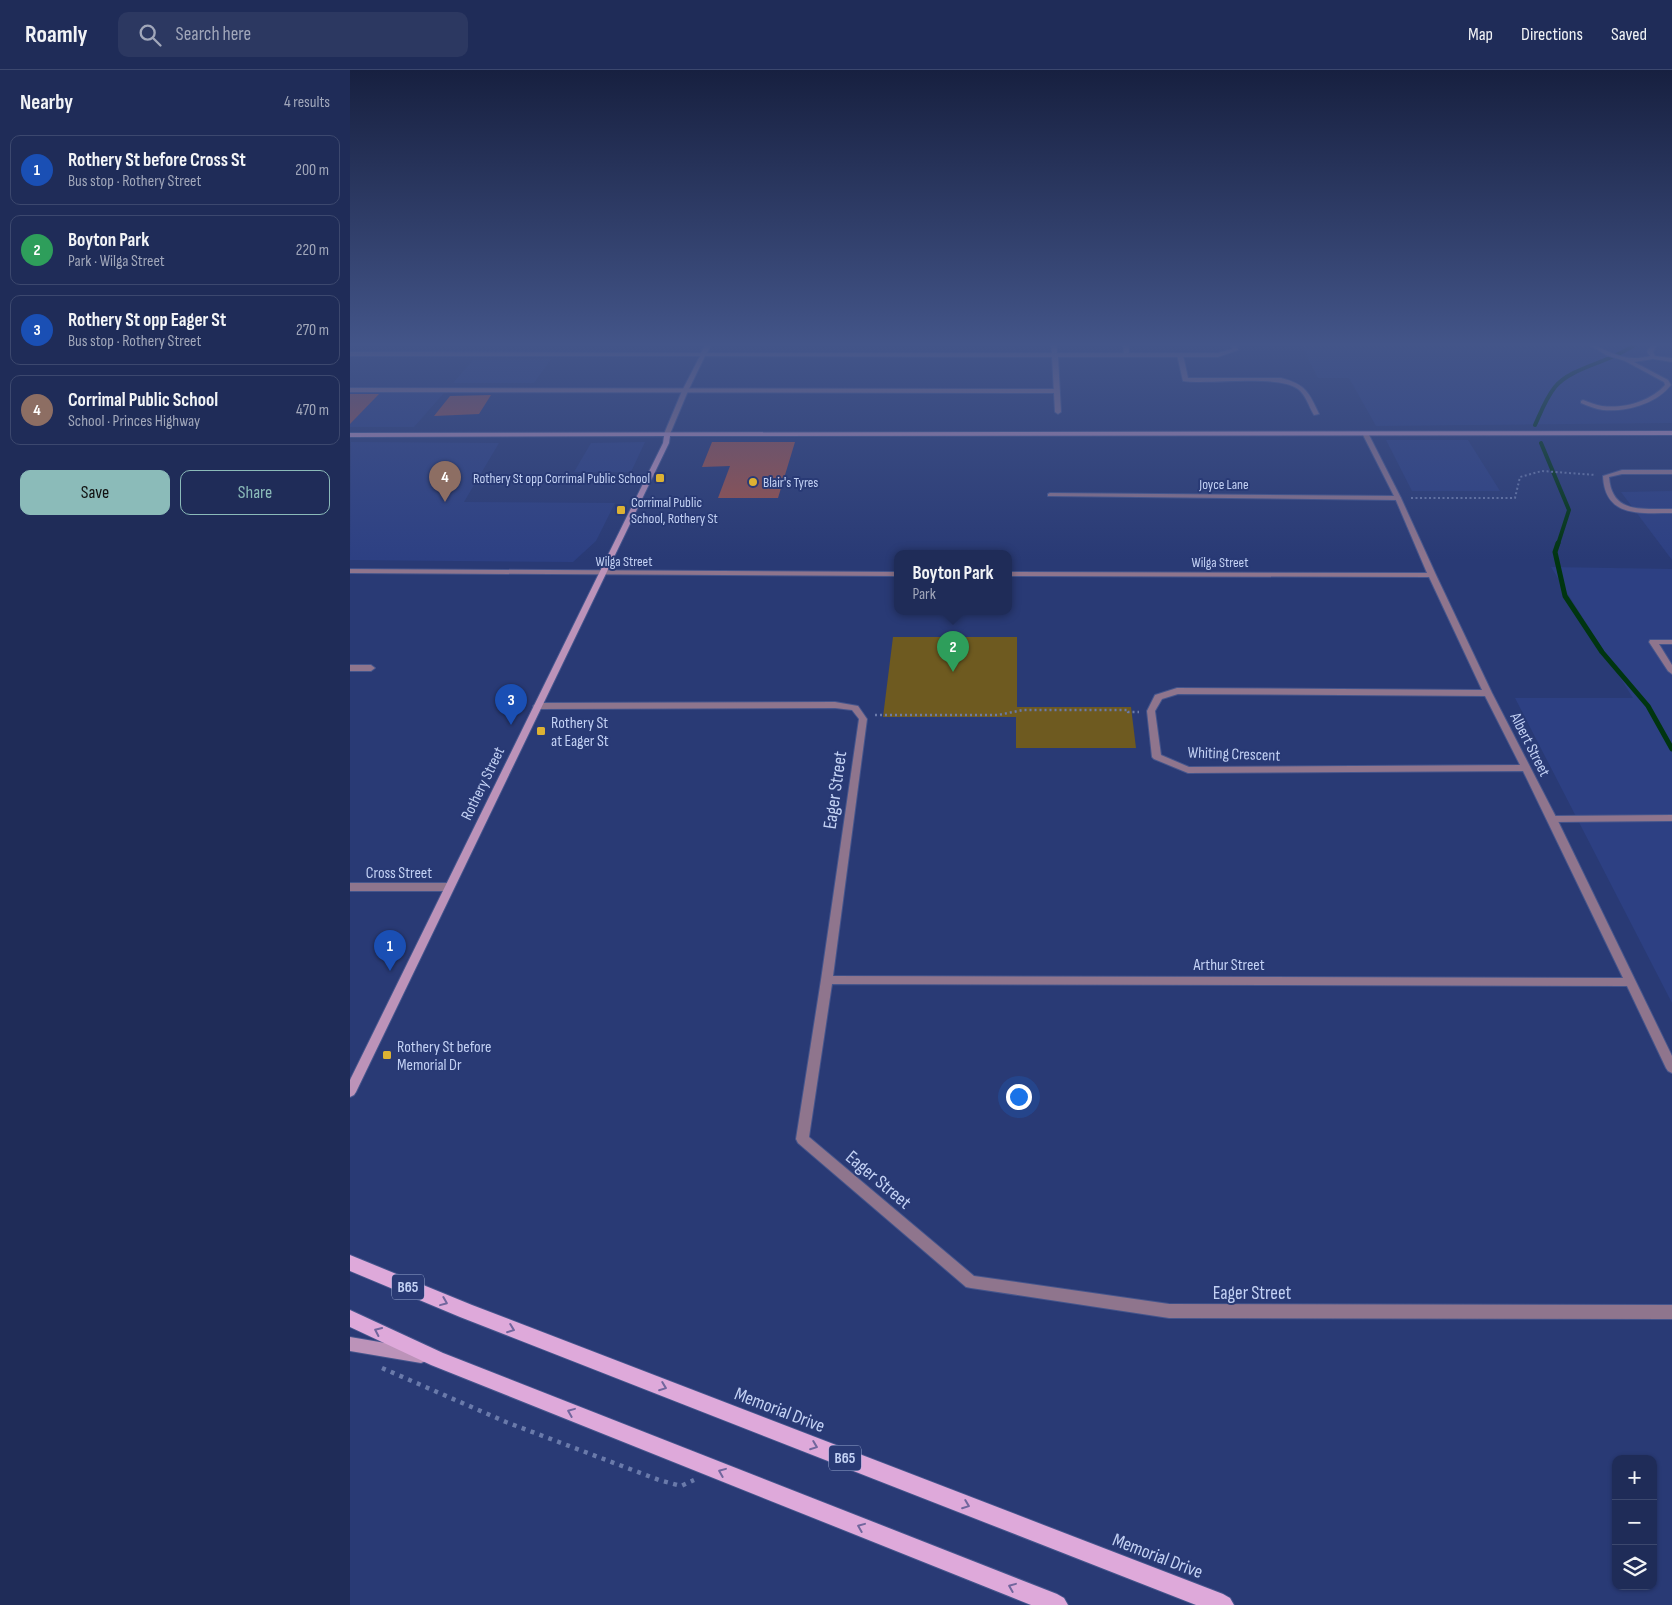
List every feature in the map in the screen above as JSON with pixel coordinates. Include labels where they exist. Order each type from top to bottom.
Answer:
[{"type":"main road","name":"Rothery Street","points":[[350,1092],[601,573],[666,444],[667,434]]},
{"type":"main road","points":[[350,435],[1672,434]]},
{"type":"main road","name":"Memorial Drive","points":[[350,1263],[475,1314],[1223,1605]]},
{"type":"main road","points":[[350,1318],[437,1359],[1057,1605]]},
{"type":"main road","points":[[350,1344],[437,1359]]},
{"type":"street","points":[[667,434],[674,417]]},
{"type":"street","name":"Albert Street","points":[[1366,433],[1488,693],[1552,819],[1670,1061]]},
{"type":"street","points":[[1672,472],[1622,472],[1606,476],[1605,488],[1610,499],[1627,510],[1672,511]]},
{"type":"street","name":"Joyce Lane","points":[[1050,495],[1398,498]]},
{"type":"street","name":"Wilga Street","points":[[350,571],[894,574]]},
{"type":"street","name":"Wilga Street","points":[[1012,574],[1432,575]]},
{"type":"street","points":[[1672,642],[1653,642],[1672,671]]},
{"type":"street","points":[[350,668],[371,668]]},
{"type":"street","points":[[1151,712],[1158,697],[1177,692],[1488,693]]},
{"type":"street","name":"Eager Street","points":[[537,706],[835,705],[855,708],[863,719],[827,980],[802,1139],[971,1282],[1169,1311],[1672,1312]]},
{"type":"street","name":"Whiting Crescent","points":[[1151,712],[1157,757],[1188,770],[1526,768]]},
{"type":"street","points":[[1552,819],[1672,818]]},
{"type":"street","name":"Cross Street","points":[[350,886],[449,887]]},
{"type":"street","name":"Arthur Street","points":[[827,980],[1630,982]]},
{"type":"path","points":[[1398,498],[1515,498],[1520,477],[1542,471],[1606,476]]},
{"type":"path","points":[[872,715],[998,715],[1022,710],[1151,712]]},
{"type":"path","points":[[373,1365],[389,1370],[506,1422],[659,1480],[681,1486],[718,1470]]},
{"type":"shaded area","points":[[350,417],[423,417],[414,427],[350,427]]},
{"type":"shaded area","points":[[1371,417],[1672,417],[1672,423],[1376,426]]},
{"type":"shaded area","points":[[1386,440],[1468,440],[1500,491],[1412,491]]},
{"type":"shaded area","points":[[351,442],[499,443],[464,502],[615,503],[596,541],[573,562],[350,560]]},
{"type":"shaded area","points":[[645,442],[631,472],[574,472],[591,443]]},
{"type":"shaded area","points":[[1672,491],[1672,560],[1621,492]]},
{"type":"shaded area","points":[[1551,567],[1672,569],[1672,1003],[1515,698],[1633,698]]},
{"type":"shaded area","points":[[893,637],[1017,637],[1017,707],[1131,707],[1136,748],[1016,748],[1016,717],[883,717]]},
{"type":"building","points":[[350,417],[357,417],[350,424]]},
{"type":"building","name":"Blair's Tyres","points":[[712,442],[795,442],[778,498],[718,498],[730,466],[702,467]]},
{"type":"waterway","points":[[1535,425],[1539,417]]},
{"type":"waterway","points":[[1541,443],[1569,510],[1558,544]]},
{"type":"waterway","points":[[1558,543],[1555,552],[1565,596],[1602,652],[1648,706],[1672,749]]},
{"type":"place","name":"Rothery St opp Corrimal Public School","points":[[660,478]]},
{"type":"place","name":"Blair's Tyres","points":[[753,482]]},
{"type":"place","name":"Corrimal Public School","points":[[445,502]]},
{"type":"place","name":"Corrimal Public School, Rothery St","points":[[621,510]]},
{"type":"place","name":"Boyton Park","points":[[953,672]]},
{"type":"place","name":"Rothery St opp Eager St","points":[[511,725]]},
{"type":"place","name":"Rothery St at Eager St","points":[[541,731]]},
{"type":"place","name":"Rothery St before Cross St","points":[[390,971]]},
{"type":"place","name":"Rothery St before Memorial Dr","points":[[387,1055]]}]
